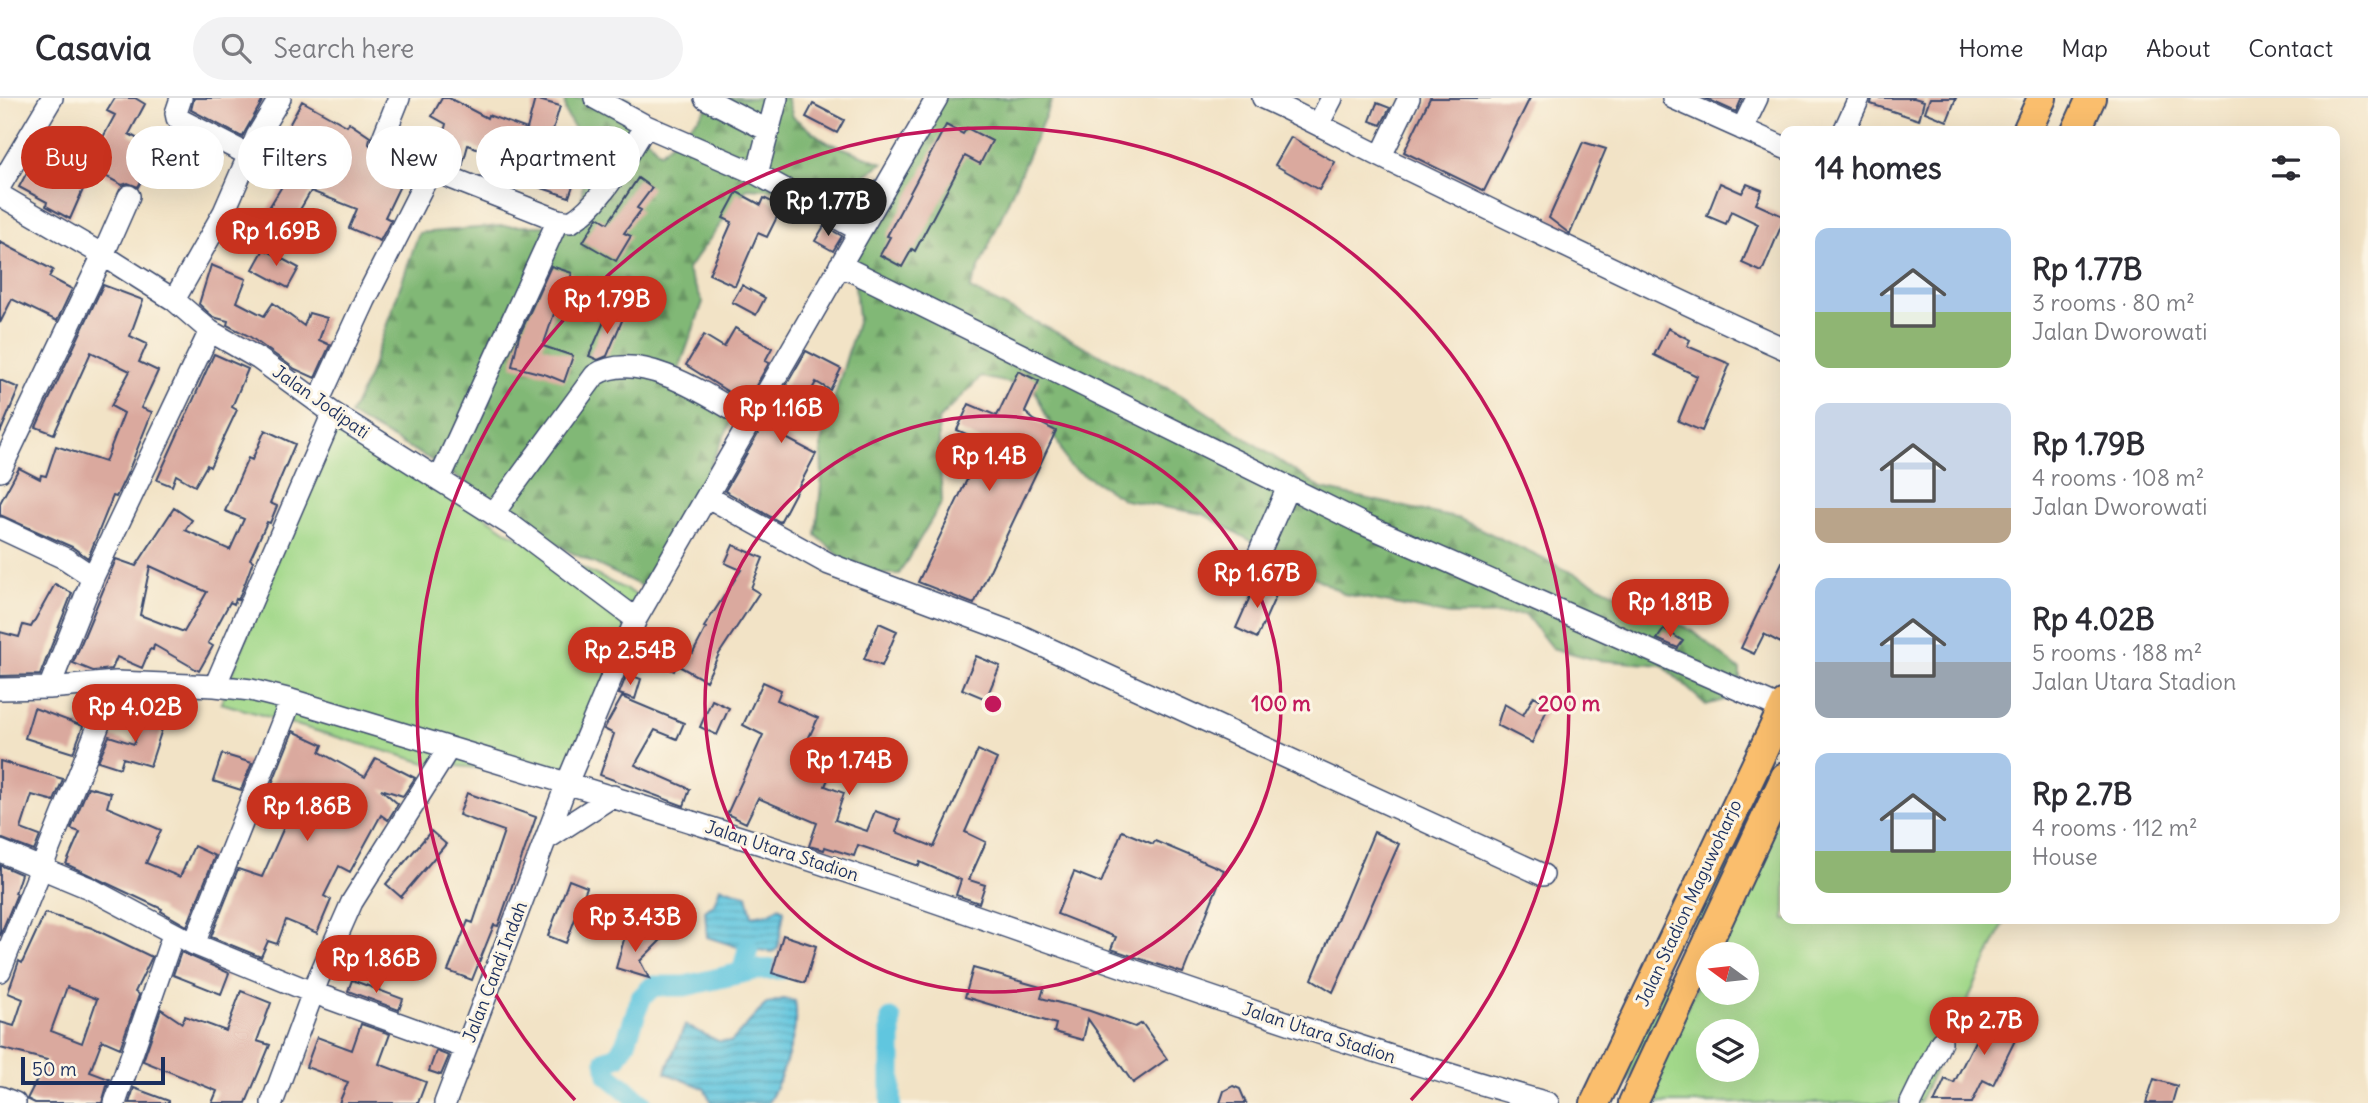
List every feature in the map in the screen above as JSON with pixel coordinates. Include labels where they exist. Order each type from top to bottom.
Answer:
[{"type":"main road","points":[[2029,126],[2042,98]]},
{"type":"main road","points":[[2078,126],[2091,98]]},
{"type":"main road","name":"Jalan Stadion Maguwoharjo","points":[[1595,1103],[1780,715]]},
{"type":"main road","name":"Jalan Stadion Maguwoharjo","points":[[1633,1103],[1780,787]]},
{"type":"main road","points":[[1743,790],[1772,804]]},
{"type":"street","points":[[0,186],[52,98]]},
{"type":"street","points":[[181,98],[177,118],[238,149]]},
{"type":"street","points":[[265,126],[280,98]]},
{"type":"street","points":[[388,126],[399,98]]},
{"type":"street","points":[[595,98],[646,126],[757,174],[859,230]]},
{"type":"street","points":[[705,98],[769,131]]},
{"type":"street","points":[[757,174],[777,98]]},
{"type":"street","name":"Jalan Candi Indah","points":[[445,1103],[567,783],[636,619],[937,98]]},
{"type":"street","points":[[1264,98],[1698,310],[1780,347]]},
{"type":"street","points":[[1319,123],[1332,98]]},
{"type":"street","points":[[1381,156],[1409,98]]},
{"type":"street","points":[[1673,98],[1780,146]]},
{"type":"street","points":[[1742,130],[1757,98]]},
{"type":"street","points":[[1846,126],[1858,98]]},
{"type":"street","points":[[462,182],[571,222],[580,217],[601,192],[646,126]]},
{"type":"street","points":[[174,300],[224,212],[238,180]]},
{"type":"street","points":[[215,686],[326,407],[365,300],[421,189]]},
{"type":"street","name":"Jalan Jodipati","points":[[0,195],[174,300],[210,331],[259,359],[326,407],[494,514],[636,619]]},
{"type":"street","points":[[0,470],[129,196]]},
{"type":"street","points":[[439,480],[558,219]]},
{"type":"street","points":[[840,265],[1363,524],[1780,705]]},
{"type":"street","points":[[49,688],[93,577],[210,331]]},
{"type":"street","points":[[494,514],[589,383],[603,369],[635,367],[655,371],[699,391],[751,421]]},
{"type":"street","points":[[1257,558],[1288,487]]},
{"type":"street","points":[[708,497],[829,564],[1019,635],[1543,875]]},
{"type":"street","points":[[0,528],[66,559],[93,577]]},
{"type":"street","points":[[0,971],[116,682]]},
{"type":"street","name":"Jalan Utara Stadion","points":[[0,689],[116,682],[215,686],[251,690],[291,700],[612,796],[872,880],[1161,981],[1461,1079],[1548,1103]]},
{"type":"street","points":[[194,944],[291,700]]},
{"type":"street","points":[[272,1103],[318,979],[352,902],[449,748]]},
{"type":"street","points":[[545,840],[612,796]]},
{"type":"street","points":[[0,850],[89,888],[194,944],[314,993],[467,1048]]},
{"type":"street","points":[[116,1103],[173,935]]},
{"type":"street","points":[[1911,1103],[1941,1042]]},
{"type":"street","points":[[0,1097],[15,1103]]},
{"type":"green space","points":[[566,98],[630,98],[627,116],[636,126],[573,126],[565,105]]},
{"type":"green space","points":[[714,98],[787,98],[793,117],[825,141],[883,163],[838,193],[747,188],[687,270],[703,302],[678,372],[731,422],[650,590],[568,551],[426,457],[350,415],[368,378],[419,233],[501,226],[551,226],[581,212],[582,189],[640,189],[640,131],[660,153],[698,118]]},
{"type":"green space","points":[[937,98],[1053,98],[970,289],[1181,395],[1322,489],[1460,519],[1693,631],[1740,670],[1740,696],[1706,705],[1662,665],[1596,660],[1552,648],[1525,614],[1450,615],[1344,594],[1203,514],[1125,500],[1068,465],[1034,388],[981,377],[938,420],[942,502],[899,574],[860,574],[816,535],[822,475],[821,443],[858,319],[851,243]]},
{"type":"green space","points":[[334,412],[508,532],[641,597],[563,776],[426,763],[221,703]]},
{"type":"green space","points":[[1780,814],[1780,924],[2004,924],[1919,1103],[1650,1103],[1647,1094],[1696,988],[1696,1005],[1759,1005],[1759,942],[1718,942]]},
{"type":"green space","points":[[1744,817],[1751,821],[1628,1081],[1624,1081],[1621,1077]]},
{"type":"water","points":[[720,887],[747,895],[752,916],[770,913],[779,907],[784,911],[778,948],[773,952],[741,948],[707,937],[705,911],[714,904]]},
{"type":"water","points":[[783,999],[795,1001],[793,1039],[779,1081],[768,1103],[712,1103],[704,1088],[665,1073],[685,1025],[718,1041],[731,1042],[766,1004]]},
{"type":"building","points":[[115,98],[135,98],[145,104],[133,126],[126,126],[126,184],[122,185],[112,180],[112,126],[109,126],[115,115],[107,111]]},
{"type":"building","points":[[194,98],[264,98],[248,126],[238,126],[238,135],[191,110]]},
{"type":"building","points":[[442,98],[449,98],[487,118],[488,115],[519,126],[476,126],[476,148],[468,145],[462,167],[462,126],[445,126],[432,116]]},
{"type":"building","points":[[1430,98],[1530,98],[1484,191],[1404,152]]},
{"type":"building","points":[[1705,98],[1742,98],[1736,112]]},
{"type":"building","points":[[1872,98],[1914,98],[1924,101],[1919,120],[1871,104]]},
{"type":"building","points":[[1930,98],[1956,98],[1947,121],[1925,112]]},
{"type":"building","points":[[535,99],[560,106],[554,126],[528,126]]},
{"type":"building","points":[[302,101],[347,126],[289,126]]},
{"type":"building","points":[[1377,103],[1390,108],[1381,125],[1370,121]]},
{"type":"building","points":[[813,104],[844,120],[837,133],[806,117]]},
{"type":"building","points":[[349,123],[366,134],[366,189],[398,189],[385,217],[391,220],[380,241],[349,228],[357,209],[311,191],[291,225],[267,211],[280,189],[352,189],[352,126],[347,126]]},
{"type":"building","points":[[946,125],[963,134],[967,128],[992,141],[980,164],[965,156],[915,251],[912,249],[902,267],[880,255],[890,237],[887,236]]},
{"type":"building","points":[[1291,137],[1335,162],[1319,190],[1275,165]]},
{"type":"building","points":[[1583,142],[1606,149],[1570,234],[1549,218]]},
{"type":"building","points":[[640,179],[652,188],[637,208],[641,210],[624,233],[631,236],[616,261],[583,242],[598,217],[608,223],[631,189],[640,189]]},
{"type":"building","points":[[1720,183],[1742,193],[1747,184],[1762,190],[1756,204],[1780,215],[1780,229],[1762,272],[1742,263],[1758,224],[1731,211],[1726,224],[1707,216]]},
{"type":"building","points":[[846,188],[864,198],[855,213],[837,203]]},
{"type":"building","points":[[23,189],[83,189],[70,219],[46,206],[47,202]]},
{"type":"building","points":[[545,189],[572,189],[569,197]]},
{"type":"building","points":[[737,192],[761,205],[764,198],[782,207],[767,237],[758,233],[735,286],[709,274],[732,222],[723,218]]},
{"type":"building","points":[[824,226],[842,236],[833,251],[815,241]]},
{"type":"building","points":[[0,242],[53,270],[49,277],[72,289],[57,321],[12,299],[0,323]]},
{"type":"building","points":[[264,249],[299,268],[288,288],[253,269]]},
{"type":"building","points":[[211,265],[246,279],[237,302],[264,316],[273,303],[304,326],[309,313],[327,318],[319,340],[330,345],[315,378],[295,369],[249,336],[227,325],[228,321],[213,317],[199,304]]},
{"type":"building","points":[[551,266],[572,273],[566,294],[561,293],[543,346],[573,356],[564,382],[512,366],[519,336]]},
{"type":"building","points":[[103,285],[143,300],[130,336],[147,344],[139,362],[158,371],[141,408],[152,412],[128,472],[116,497],[113,496],[88,558],[72,547],[0,515],[0,503],[19,468],[40,479],[41,475],[46,476],[56,446],[105,462],[124,413],[111,406],[130,371],[91,352],[54,434],[36,427]]},
{"type":"building","points":[[742,285],[765,298],[756,315],[732,302]]},
{"type":"building","points":[[609,310],[624,316],[607,356],[598,360],[589,356]]},
{"type":"building","points":[[735,328],[772,348],[765,361],[769,363],[746,403],[686,365],[704,335],[724,347]]},
{"type":"building","points":[[1668,328],[1690,340],[1687,346],[1730,364],[1702,431],[1678,421],[1697,376],[1654,355]]},
{"type":"building","points":[[806,351],[841,369],[830,390],[816,382],[786,438],[816,454],[780,522],[725,491]]},
{"type":"building","points":[[214,354],[248,369],[232,407],[237,410],[210,467],[207,465],[195,486],[176,475],[172,486],[157,480]]},
{"type":"building","points":[[1018,371],[1039,381],[1025,412],[1034,420],[1056,431],[974,604],[918,582],[985,442],[957,430],[969,404],[997,416]]},
{"type":"building","points":[[0,380],[19,388],[0,433]]},
{"type":"building","points":[[265,430],[295,444],[270,503],[277,506],[250,559],[253,561],[238,600],[236,599],[234,604],[230,602],[208,643],[213,646],[199,671],[154,645],[142,668],[117,657],[112,669],[93,671],[73,663],[116,559],[136,566],[174,508],[192,520],[185,530],[230,550],[244,519],[225,511],[248,458],[252,460]],"holes":[[[150,566],[207,592],[184,632],[140,615]]]},
{"type":"building","points":[[733,545],[763,558],[751,588],[759,593],[719,654],[706,681],[677,665],[674,671],[641,655],[651,633],[693,653],[706,628],[704,627],[741,570],[725,563]]},
{"type":"building","points":[[1780,566],[1780,642],[1764,634],[1754,654],[1741,648]]},
{"type":"building","points":[[1257,581],[1278,591],[1257,638],[1236,628]]},
{"type":"building","points":[[55,584],[72,593],[40,675],[0,676],[0,632],[19,637],[23,625],[31,627]]},
{"type":"building","points":[[879,623],[897,631],[882,666],[864,659]]},
{"type":"building","points":[[1664,629],[1683,641],[1678,648],[1657,639]]},
{"type":"building","points":[[976,656],[1000,666],[986,699],[962,689]]},
{"type":"building","points":[[627,674],[641,679],[635,699],[619,694]]},
{"type":"building","points":[[763,682],[781,690],[777,700],[818,718],[802,752],[834,766],[825,786],[844,793],[835,820],[867,831],[875,811],[900,820],[896,832],[934,847],[978,750],[997,759],[965,832],[986,842],[969,880],[985,885],[979,903],[956,895],[961,880],[920,862],[919,866],[858,845],[854,856],[825,847],[824,850],[809,846],[817,823],[758,798],[746,823],[727,814],[763,735],[743,725]]},
{"type":"building","points":[[1534,696],[1549,705],[1532,743],[1497,725],[1504,704],[1523,715]]},
{"type":"building","points":[[622,697],[684,723],[677,739],[655,730],[635,765],[690,789],[684,806],[600,775],[614,734],[604,729]]},
{"type":"building","points":[[712,700],[729,708],[717,735],[700,727]]},
{"type":"building","points":[[34,708],[83,726],[73,753],[25,738]]},
{"type":"building","points":[[144,713],[165,720],[150,766],[123,758],[120,768],[98,761],[109,736],[134,744]]},
{"type":"building","points":[[293,731],[323,745],[320,752],[365,777],[376,758],[415,778],[403,796],[381,789],[398,804],[388,820],[381,815],[350,872],[339,866],[324,896],[331,900],[317,933],[286,920],[277,944],[268,941],[261,957],[211,937],[238,869],[262,877],[285,825],[260,814]]},
{"type":"building","points":[[222,754],[252,763],[241,790],[213,781]]},
{"type":"building","points":[[0,761],[63,779],[54,801],[32,795],[21,829],[40,836],[34,851],[0,838]]},
{"type":"building","points":[[88,787],[111,793],[107,807],[161,830],[146,863],[180,877],[194,846],[215,856],[187,926],[161,911],[162,909],[66,864],[80,832],[71,829]]},
{"type":"building","points":[[467,793],[536,817],[498,926],[494,925],[472,980],[448,971],[468,921],[473,923],[504,831],[459,815]]},
{"type":"building","points":[[431,831],[446,844],[401,897],[386,884]]},
{"type":"building","points":[[1122,831],[1153,844],[1155,841],[1224,870],[1183,973],[1111,949],[1116,937],[1057,914],[1074,872],[1101,883]]},
{"type":"building","points":[[1374,832],[1399,844],[1333,992],[1312,979]]},
{"type":"building","points":[[0,865],[21,874],[15,893],[17,894],[0,936]]},
{"type":"building","points":[[569,880],[587,887],[566,943],[548,936]]},
{"type":"building","points":[[45,913],[92,928],[152,957],[135,992],[139,995],[120,1048],[102,1040],[90,1072],[109,1079],[102,1103],[35,1103],[27,1099],[47,1060],[0,1048],[0,1022],[14,1026],[23,999],[8,993],[19,961],[22,963]],"holes":[[[67,987],[97,999],[82,1043],[51,1031]]]},
{"type":"building","points":[[783,935],[816,946],[805,983],[772,973]]},
{"type":"building","points":[[625,936],[661,940],[640,961],[649,978],[616,968]]},
{"type":"building","points":[[181,952],[229,973],[221,994],[173,975]]},
{"type":"building","points":[[973,968],[1044,988],[1041,998],[1135,1027],[1142,1023],[1167,1059],[1133,1083],[1088,1019],[1083,1040],[1054,1032],[1056,1024],[965,997]]},
{"type":"building","points":[[352,980],[403,999],[399,1010],[348,991]]},
{"type":"building","points":[[241,991],[271,1003],[257,1041],[270,1045],[246,1103],[212,1103],[217,1091],[143,1061],[161,1009],[182,1023],[185,1016],[226,1031]]},
{"type":"building","points":[[1994,1003],[2026,1018],[1993,1085],[1983,1080],[1972,1103],[1934,1103],[1945,1079],[1954,1083]]},
{"type":"building","points":[[361,1024],[390,1034],[379,1064],[426,1082],[418,1103],[339,1103],[348,1082],[306,1067],[317,1037],[352,1050]]},
{"type":"building","points":[[436,1051],[449,1056],[441,1075],[429,1071]]},
{"type":"building","points":[[2154,1079],[2177,1086],[2172,1103],[2146,1103]]},
{"type":"building","points":[[1233,1086],[1240,1089],[1246,1103],[1220,1103],[1224,1091]]},
{"type":"building","points":[[134,1088],[169,1101],[169,1103],[129,1103]]},
{"type":"waterway","points":[[742,973],[748,949]]},
{"type":"waterway","points":[[642,1103],[608,1075],[606,1060],[617,1057],[626,1042],[641,998],[653,986],[685,986],[754,970],[782,969]]},
{"type":"waterway","points":[[891,1019],[891,1103]]}]
